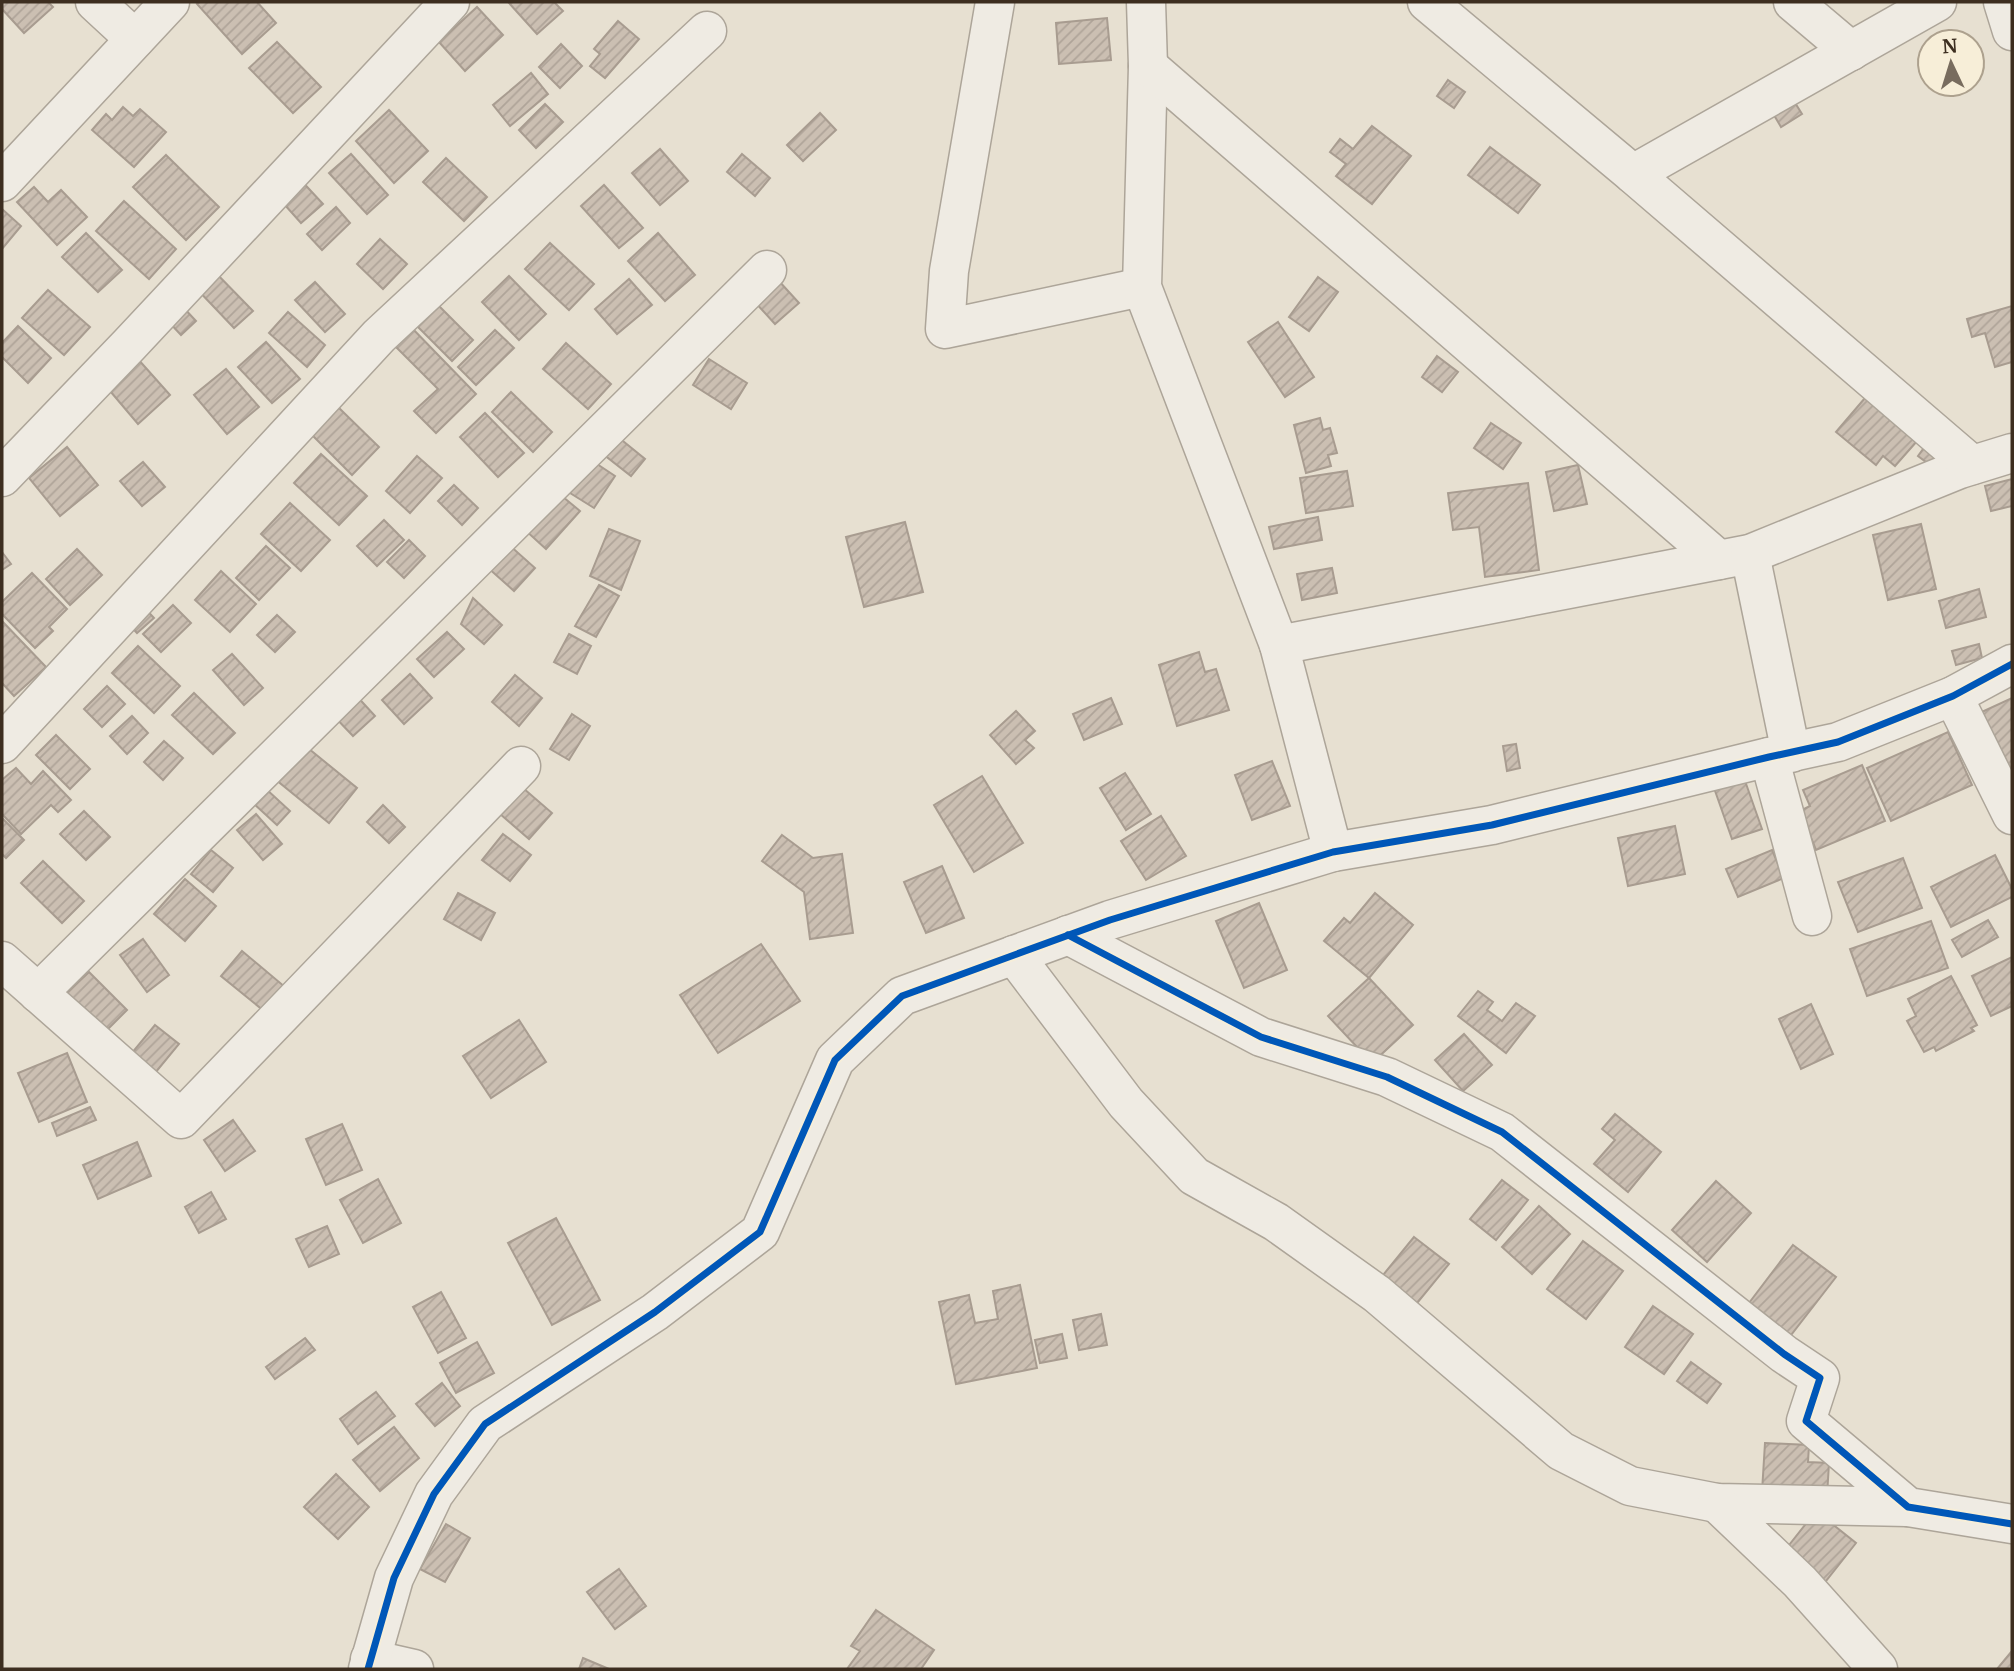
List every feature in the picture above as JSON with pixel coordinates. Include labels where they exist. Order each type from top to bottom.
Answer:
[{"type":"street","points":[[95,2],[135,39]]},
{"type":"street","points":[[2,180],[170,2]]},
{"type":"street","points":[[995,2],[949,271],[945,330],[1142,287]]},
{"type":"street","points":[[1146,2],[1148,66],[1142,287],[1279,645],[1334,852]]},
{"type":"street","points":[[1427,2],[1633,174],[1972,465]]},
{"type":"street","points":[[1793,2],[1851,51]]},
{"type":"street","points":[[1633,174],[1937,2]]},
{"type":"street","points":[[2003,2],[2012,31]]},
{"type":"street","points":[[2,477],[129,345],[442,4]]},
{"type":"street","points":[[2,744],[379,336],[707,31]]},
{"type":"street","points":[[1148,66],[1735,557],[1780,755],[1812,916]]},
{"type":"street","points":[[38,993],[767,270]]},
{"type":"street","points":[[1279,645],[1735,557],[1972,465],[2012,453]]},
{"type":"street","points":[[414,1669],[369,1664],[394,1578],[434,1494],[485,1424],[656,1312],[760,1232],[835,1060],[902,996],[1110,920],[1334,852],[1492,825],[1838,742],[1953,696],[2012,664]]},
{"type":"street","points":[[1953,696],[2012,815]]},
{"type":"street","points":[[2,961],[181,1119],[520,766]]},
{"type":"street","points":[[1068,935],[1261,1037],[1387,1077],[1502,1132],[1784,1354],[1820,1378],[1806,1421],[1908,1507]]},
{"type":"street","points":[[1014,955],[1126,1102],[1194,1176],[1276,1222],[1377,1294],[1561,1451],[1630,1486],[1717,1503],[1908,1507],[2012,1524]]},
{"type":"street","points":[[1717,1503],[1800,1582],[1878,1669]]},
{"type":"building","points":[[2,2],[48,2],[53,7],[24,33],[2,9]]},
{"type":"building","points":[[257,2],[276,23],[242,54],[197,4]]},
{"type":"building","points":[[510,2],[554,2],[563,11],[537,34]]},
{"type":"building","points":[[477,7],[503,35],[465,71],[439,42]]},
{"type":"building","points":[[1107,18],[1111,60],[1059,64],[1056,23]]},
{"type":"building","points":[[618,21],[639,39],[605,78],[590,66],[600,54],[594,49]]},
{"type":"building","points":[[277,42],[321,87],[293,113],[249,68]]},
{"type":"building","points":[[561,44],[582,66],[560,88],[539,67]]},
{"type":"building","points":[[531,73],[548,94],[510,126],[493,105]]},
{"type":"building","points":[[1448,80],[1465,92],[1454,108],[1437,96]]},
{"type":"building","points":[[1792,98],[1802,114],[1781,127],[1771,110]]},
{"type":"building","points":[[545,104],[563,122],[536,148],[519,130]]},
{"type":"building","points":[[123,107],[133,116],[140,109],[166,132],[134,167],[92,130],[106,114],[112,120]]},
{"type":"building","points":[[389,110],[428,151],[394,183],[356,141]]},
{"type":"building","points":[[820,113],[836,130],[803,161],[787,145]]},
{"type":"building","points":[[1372,126],[1411,156],[1372,204],[1336,176],[1346,164],[1330,152],[1340,139],[1353,149]]},
{"type":"building","points":[[1490,147],[1540,185],[1518,213],[1468,175]]},
{"type":"building","points":[[660,149],[688,181],[660,205],[632,173]]},
{"type":"building","points":[[351,154],[388,195],[367,214],[329,173]]},
{"type":"building","points":[[742,154],[770,178],[755,196],[727,172]]},
{"type":"building","points":[[166,155],[219,207],[186,240],[133,187]]},
{"type":"building","points":[[446,158],[487,197],[464,221],[423,182]]},
{"type":"building","points":[[297,176],[323,204],[301,223],[276,195]]},
{"type":"building","points":[[604,185],[643,228],[619,248],[581,206]]},
{"type":"building","points":[[34,187],[48,202],[61,190],[87,217],[57,245],[17,202]]},
{"type":"building","points":[[124,201],[176,249],[149,279],[96,231]]},
{"type":"building","points":[[336,207],[350,223],[322,250],[307,234]]},
{"type":"building","points":[[2,209],[21,226],[2,249]]},
{"type":"building","points":[[86,233],[122,270],[98,292],[62,257]]},
{"type":"building","points":[[658,233],[695,275],[665,301],[628,261]]},
{"type":"building","points":[[380,239],[407,264],[383,289],[357,264]]},
{"type":"building","points":[[550,243],[594,284],[569,310],[525,269]]},
{"type":"building","points":[[211,268],[253,311],[234,328],[193,285]]},
{"type":"building","points":[[509,276],[546,314],[519,340],[482,302]]},
{"type":"building","points":[[1318,277],[1338,292],[1309,331],[1289,317]]},
{"type":"building","points":[[629,279],[652,305],[617,334],[595,309]]},
{"type":"building","points":[[778,280],[799,303],[775,324],[754,301]]},
{"type":"building","points":[[315,282],[345,314],[325,332],[295,300]]},
{"type":"building","points":[[48,290],[90,327],[64,355],[22,318]]},
{"type":"building","points":[[438,305],[473,340],[452,361],[417,326]]},
{"type":"building","points":[[182,306],[196,321],[181,335],[167,320]]},
{"type":"building","points":[[2012,306],[2012,362],[1995,367],[1985,333],[1972,337],[1967,319]]},
{"type":"building","points":[[288,312],[325,345],[307,367],[269,333]]},
{"type":"building","points":[[1278,322],[1314,377],[1285,397],[1248,342]]},
{"type":"building","points":[[409,325],[476,394],[436,433],[414,411],[438,389],[391,342]]},
{"type":"building","points":[[18,326],[51,358],[28,383],[2,357],[2,343]]},
{"type":"building","points":[[495,330],[514,348],[476,385],[458,367]]},
{"type":"building","points":[[266,342],[300,379],[272,403],[238,367]]},
{"type":"building","points":[[566,343],[611,384],[588,409],[543,369]]},
{"type":"building","points":[[1437,356],[1458,372],[1442,392],[1422,377]]},
{"type":"building","points":[[137,358],[170,395],[138,424],[105,385]]},
{"type":"building","points":[[709,359],[747,383],[731,409],[693,385]]},
{"type":"building","points":[[226,369],[259,407],[227,434],[194,395]]},
{"type":"building","points":[[511,392],[552,432],[533,452],[492,412]]},
{"type":"building","points":[[1865,398],[1917,441],[1895,466],[1883,456],[1876,465],[1836,432]]},
{"type":"building","points":[[337,406],[379,447],[352,475],[310,433]]},
{"type":"building","points":[[485,413],[524,453],[498,477],[460,437]]},
{"type":"building","points":[[1320,418],[1323,430],[1330,428],[1337,453],[1328,455],[1331,466],[1306,473],[1294,425]]},
{"type":"building","points":[[1491,423],[1521,443],[1503,469],[1474,448]]},
{"type":"building","points":[[618,437],[645,459],[631,476],[603,454]]},
{"type":"building","points":[[1926,445],[1942,457],[1934,468],[1918,456]]},
{"type":"building","points":[[67,447],[98,485],[60,516],[29,478]]},
{"type":"building","points":[[321,454],[367,496],[339,525],[294,483]]},
{"type":"building","points":[[417,456],[442,478],[410,513],[386,491]]},
{"type":"building","points":[[591,460],[615,476],[594,508],[570,493]]},
{"type":"building","points":[[143,462],[165,487],[142,506],[120,481]]},
{"type":"building","points":[[1578,465],[1587,504],[1554,511],[1546,472]]},
{"type":"building","points":[[1347,471],[1353,506],[1306,513],[1300,478]]},
{"type":"building","points":[[2012,479],[2012,506],[1991,511],[1985,486]]},
{"type":"building","points":[[1528,483],[1539,570],[1485,577],[1479,527],[1453,530],[1448,493]]},
{"type":"building","points":[[454,485],[478,508],[462,525],[438,501]]},
{"type":"building","points":[[557,492],[580,511],[546,549],[524,529]]},
{"type":"building","points":[[290,503],[330,540],[301,571],[261,534]]},
{"type":"building","points":[[1318,517],[1322,540],[1274,549],[1269,527]]},
{"type":"building","points":[[384,520],[404,540],[377,566],[357,546]]},
{"type":"building","points":[[905,522],[923,592],[864,607],[846,537]]},
{"type":"building","points":[[1921,524],[1936,589],[1888,600],[1873,535]]},
{"type":"building","points":[[609,529],[640,541],[621,590],[590,576]]},
{"type":"building","points":[[409,540],[425,556],[404,578],[387,562]]},
{"type":"building","points":[[508,544],[535,568],[514,591],[487,567]]},
{"type":"building","points":[[266,546],[290,568],[259,600],[236,578]]},
{"type":"building","points":[[77,549],[102,575],[70,605],[46,579]]},
{"type":"building","points":[[2,552],[11,564],[2,570]]},
{"type":"building","points":[[1332,568],[1337,593],[1302,600],[1297,574]]},
{"type":"building","points":[[221,571],[256,604],[230,632],[195,600]]},
{"type":"building","points":[[32,573],[67,609],[49,627],[53,631],[35,648],[2,614],[2,602]]},
{"type":"building","points":[[599,585],[619,596],[596,637],[575,626]]},
{"type":"building","points":[[1979,589],[1986,617],[1946,628],[1939,601]]},
{"type":"building","points":[[473,598],[502,625],[484,644],[461,624]]},
{"type":"building","points":[[140,603],[154,618],[137,633],[123,618]]},
{"type":"building","points":[[173,605],[191,623],[161,652],[143,634]]},
{"type":"building","points":[[277,615],[295,632],[275,652],[257,635]]},
{"type":"building","points":[[2,621],[46,667],[14,696],[2,683]]},
{"type":"building","points":[[447,632],[464,649],[434,677],[417,659]]},
{"type":"building","points":[[569,634],[591,646],[577,674],[554,662]]},
{"type":"building","points":[[1979,644],[1982,658],[1956,665],[1952,651]]},
{"type":"building","points":[[138,646],[180,686],[154,713],[112,673]]},
{"type":"building","points":[[1199,652],[1205,672],[1216,669],[1229,710],[1177,726],[1159,665]]},
{"type":"building","points":[[232,654],[263,688],[244,705],[213,670]]},
{"type":"building","points":[[410,674],[432,698],[404,724],[382,700]]},
{"type":"building","points":[[515,675],[542,698],[519,726],[492,702]]},
{"type":"building","points":[[107,686],[125,704],[102,727],[84,709]]},
{"type":"building","points":[[353,692],[375,716],[353,736],[331,713]]},
{"type":"building","points":[[194,693],[235,733],[213,754],[172,715]]},
{"type":"building","points":[[1111,698],[1122,724],[1084,740],[1073,714]]},
{"type":"building","points":[[2012,698],[2012,781],[1973,716]]},
{"type":"building","points":[[1016,711],[1035,731],[1025,740],[1034,748],[1016,764],[990,735]]},
{"type":"building","points":[[572,714],[590,726],[569,760],[550,749]]},
{"type":"building","points":[[132,716],[148,733],[127,754],[110,736]]},
{"type":"building","points":[[1948,732],[1972,785],[1891,821],[1867,768]]},
{"type":"building","points":[[56,735],[90,769],[70,789],[36,755]]},
{"type":"building","points":[[164,741],[183,758],[163,780],[144,762]]},
{"type":"building","points":[[303,744],[357,788],[329,823],[275,779]]},
{"type":"building","points":[[1516,744],[1520,768],[1507,771],[1503,746]]},
{"type":"building","points":[[1272,761],[1290,806],[1252,820],[1235,775]]},
{"type":"building","points":[[1862,765],[1885,821],[1816,850],[1800,811],[1810,806],[1803,790]]},
{"type":"building","points":[[16,768],[31,784],[43,771],[71,800],[58,812],[51,805],[21,834],[2,814],[2,778]]},
{"type":"building","points":[[1125,773],[1151,814],[1126,830],[1100,788]]},
{"type":"building","points":[[982,776],[1023,843],[974,872],[934,805]]},
{"type":"building","points":[[1744,778],[1762,829],[1732,839],[1714,788]]},
{"type":"building","points":[[265,788],[290,811],[277,825],[252,802]]},
{"type":"building","points":[[523,788],[552,813],[529,839],[500,814]]},
{"type":"building","points":[[383,805],[405,827],[389,843],[367,822]]},
{"type":"building","points":[[84,811],[110,837],[86,860],[60,834]]},
{"type":"building","points":[[256,814],[282,844],[263,860],[237,830]]},
{"type":"building","points":[[1161,816],[1186,856],[1146,880],[1121,841]]},
{"type":"building","points":[[2,818],[24,840],[6,858],[2,854]]},
{"type":"building","points":[[1675,826],[1685,874],[1628,886],[1618,838]]},
{"type":"building","points":[[503,834],[531,855],[510,881],[482,860]]},
{"type":"building","points":[[782,835],[813,858],[842,854],[853,933],[810,939],[804,892],[762,861]]},
{"type":"building","points":[[211,850],[233,868],[213,892],[191,874]]},
{"type":"building","points":[[1772,850],[1784,878],[1738,897],[1726,869]]},
{"type":"building","points":[[1995,855],[2012,889],[2012,897],[1951,927],[1931,887]]},
{"type":"building","points":[[1903,858],[1922,908],[1858,932],[1838,882]]},
{"type":"building","points":[[43,861],[84,901],[62,923],[21,883]]},
{"type":"building","points":[[942,866],[964,918],[926,933],[904,882]]},
{"type":"building","points":[[185,879],[216,906],[185,941],[154,914]]},
{"type":"building","points":[[458,893],[495,913],[481,940],[444,919]]},
{"type":"building","points":[[1375,893],[1413,925],[1369,978],[1324,941],[1344,918],[1350,923]]},
{"type":"building","points":[[1259,903],[1287,970],[1244,988],[1216,921]]},
{"type":"building","points":[[1988,920],[1998,937],[1962,957],[1952,940]]},
{"type":"building","points":[[1931,921],[1948,968],[1867,996],[1850,949]]},
{"type":"building","points":[[143,939],[169,975],[147,992],[120,955]]},
{"type":"building","points":[[761,944],[800,1001],[718,1053],[680,995]]},
{"type":"building","points":[[242,951],[285,987],[264,1011],[221,976]]},
{"type":"building","points":[[2012,957],[2012,1006],[1991,1016],[1972,976]]},
{"type":"building","points":[[89,972],[127,1010],[99,1038],[60,999]]},
{"type":"building","points":[[1951,976],[1977,1025],[1971,1028],[1974,1031],[1936,1051],[1934,1047],[1924,1052],[1907,1021],[1916,1016],[1908,999]]},
{"type":"building","points":[[1369,978],[1413,1025],[1372,1063],[1328,1016]]},
{"type":"building","points":[[1478,991],[1493,1002],[1487,1010],[1502,1021],[1516,1003],[1535,1016],[1506,1053],[1458,1016]]},
{"type":"building","points":[[1811,1004],[1833,1054],[1801,1069],[1779,1019]]},
{"type":"building","points":[[519,1020],[546,1062],[491,1098],[463,1056]]},
{"type":"building","points":[[155,1025],[179,1044],[155,1073],[131,1054]]},
{"type":"building","points":[[1464,1034],[1492,1065],[1463,1091],[1435,1060]]},
{"type":"building","points":[[67,1053],[87,1102],[39,1122],[18,1073]]},
{"type":"building","points":[[90,1107],[96,1120],[57,1136],[52,1123]]},
{"type":"building","points":[[1615,1114],[1661,1152],[1628,1192],[1594,1164],[1615,1140],[1602,1129]]},
{"type":"building","points":[[233,1120],[255,1151],[225,1171],[204,1140]]},
{"type":"building","points":[[342,1124],[362,1170],[326,1185],[306,1139]]},
{"type":"building","points":[[137,1142],[151,1176],[98,1199],[83,1165]]},
{"type":"building","points":[[378,1179],[401,1223],[363,1243],[340,1200]]},
{"type":"building","points":[[1502,1180],[1528,1200],[1496,1240],[1470,1219]]},
{"type":"building","points":[[1716,1181],[1751,1213],[1707,1262],[1672,1230]]},
{"type":"building","points":[[211,1192],[226,1219],[199,1233],[185,1207]]},
{"type":"building","points":[[1539,1206],[1570,1234],[1532,1274],[1502,1247]]},
{"type":"building","points":[[556,1218],[600,1300],[552,1325],[508,1243]]},
{"type":"building","points":[[327,1226],[339,1254],[309,1267],[296,1239]]},
{"type":"building","points":[[1414,1237],[1449,1264],[1413,1308],[1379,1280]]},
{"type":"building","points":[[1583,1241],[1623,1271],[1586,1319],[1547,1289]]},
{"type":"building","points":[[1793,1245],[1836,1277],[1791,1335],[1749,1303]]},
{"type":"building","points":[[1020,1285],[1037,1368],[956,1384],[939,1302],[969,1295],[975,1323],[998,1319],[993,1291]]},
{"type":"building","points":[[441,1292],[466,1338],[438,1353],[413,1307]]},
{"type":"building","points":[[1653,1306],[1693,1334],[1664,1374],[1625,1347]]},
{"type":"building","points":[[1101,1314],[1107,1345],[1079,1350],[1073,1320]]},
{"type":"building","points":[[1062,1334],[1067,1358],[1040,1363],[1035,1340]]},
{"type":"building","points":[[305,1338],[315,1350],[275,1379],[266,1367]]},
{"type":"building","points":[[477,1342],[494,1373],[456,1393],[440,1363]]},
{"type":"building","points":[[1691,1362],[1721,1384],[1707,1403],[1677,1381]]},
{"type":"building","points":[[442,1383],[460,1406],[435,1426],[416,1404]]},
{"type":"building","points":[[376,1392],[395,1416],[358,1444],[340,1419]]},
{"type":"building","points":[[394,1427],[419,1458],[380,1491],[353,1460]]},
{"type":"building","points":[[1765,1443],[1809,1445],[1808,1462],[1829,1463],[1827,1496],[1762,1492]]},
{"type":"building","points":[[336,1474],[369,1507],[338,1539],[304,1507]]},
{"type":"building","points":[[1816,1511],[1856,1543],[1822,1586],[1782,1554]]},
{"type":"building","points":[[446,1524],[470,1538],[445,1582],[420,1569]]},
{"type":"building","points":[[619,1569],[646,1606],[615,1629],[587,1592]]},
{"type":"building","points":[[876,1610],[934,1650],[921,1669],[847,1669],[860,1651],[851,1646]]},
{"type":"building","points":[[2011,1652],[2012,1669],[1997,1669]]},
{"type":"building","points":[[583,1658],[609,1669],[579,1669]]},
{"type":"cycle path","points":[[368,1669],[394,1578],[434,1494],[485,1424],[655,1312],[760,1232],[835,1060],[902,996],[1110,920],[1333,852],[1492,825],[1838,742],[1953,696],[2012,664]]},
{"type":"cycle path","points":[[1068,935],[1261,1037],[1387,1077],[1502,1132],[1784,1354],[1820,1378],[1806,1421],[1908,1507],[2012,1524]]}]
